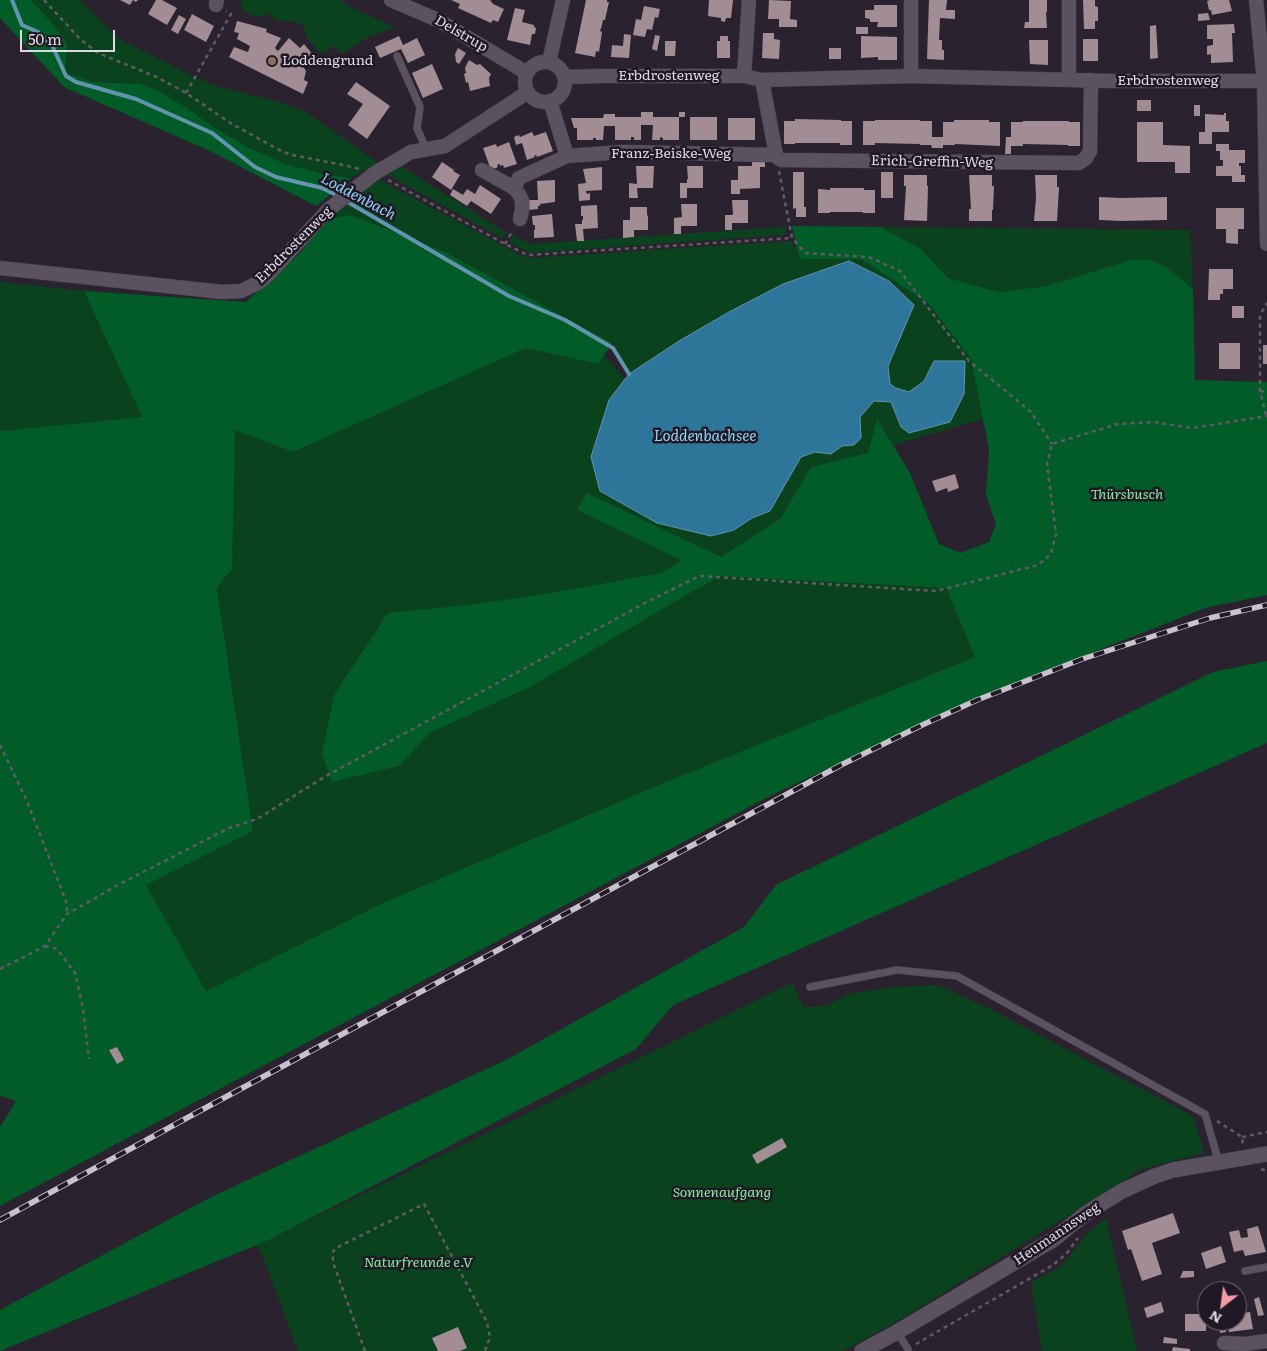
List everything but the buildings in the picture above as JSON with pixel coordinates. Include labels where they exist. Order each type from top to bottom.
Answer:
[{"type":"street","name":"Delstrup","points":[[391,0],[438,20],[528,73]]},
{"type":"street","points":[[549,62],[563,0]]},
{"type":"street","points":[[744,76],[749,0]]},
{"type":"street","points":[[911,0],[911,76]]},
{"type":"street","points":[[1069,0],[1069,79]]},
{"type":"street","points":[[1256,0],[1266,82],[1267,244]]},
{"type":"street","points":[[549,62],[562,70],[565,77],[565,85],[557,98],[550,101],[542,101],[534,98],[528,92],[526,82],[528,73],[533,66],[549,62]]},
{"type":"street","name":"Erbdrostenweg","points":[[565,77],[744,76],[762,80],[911,76],[1266,82]]},
{"type":"street","points":[[762,80],[777,156]]},
{"type":"street","name":"Erich-Greffin-Weg","points":[[777,156],[782,160],[1079,163],[1086,158],[1090,151],[1091,80]]},
{"type":"street","name":"Erbdrostenweg","points":[[0,268],[222,292],[234,292],[249,288],[269,274],[328,210],[375,173],[411,152],[445,146],[528,92]]},
{"type":"street","points":[[550,101],[567,156]]},
{"type":"street","name":"Franz-Beiske-Weg","points":[[514,188],[519,178],[567,156],[622,152],[777,156]]},
{"type":"street","points":[[482,170],[514,188],[519,194],[522,201],[522,210],[517,224]]},
{"type":"street","name":"Heumannsweg","points":[[862,1351],[1054,1239],[1085,1214],[1122,1191],[1173,1170],[1267,1154]]},
{"type":"street","points":[[1224,1343],[1244,1344],[1267,1341]]},
{"type":"lane","points":[[397,56],[420,107],[417,128],[426,149]]},
{"type":"lane","points":[[810,987],[897,970],[957,976],[1205,1114],[1219,1163]]},
{"type":"lane","points":[[1245,1271],[1267,1267]]},
{"type":"lane","points":[[897,1332],[908,1349]]},
{"type":"path","points":[[44,0],[81,40],[98,53],[159,78],[186,93],[232,124],[283,152],[375,173],[528,255],[792,238]]},
{"type":"path","points":[[186,93],[231,14],[216,2]]},
{"type":"path","points":[[0,969],[45,946],[68,914],[118,885],[229,828],[257,819],[334,771],[645,603],[699,576],[936,591],[1038,565],[1051,554],[1056,534],[1046,464],[1052,444],[1031,412],[969,361],[900,271],[869,257],[806,253],[792,238],[777,156]]},
{"type":"path","points":[[505,244],[517,224]]},
{"type":"path","points":[[1052,444],[1118,424],[1154,422],[1192,428],[1266,415],[1260,392],[1260,315],[1267,303]]},
{"type":"path","points":[[1260,392],[1267,392]]},
{"type":"path","points":[[0,745],[27,801],[67,904],[68,914]]},
{"type":"path","points":[[45,946],[57,949],[75,973],[83,1008],[89,1059]]},
{"type":"path","points":[[1205,1114],[1242,1137],[1267,1132]]},
{"type":"path","points":[[365,1351],[334,1265],[332,1253],[336,1248],[424,1204],[487,1322],[490,1337],[485,1351]]},
{"type":"path","points":[[908,1349],[1054,1265],[1067,1253],[1082,1232]]},
{"type":"green space","points":[[0,0],[31,0],[51,22],[67,44],[65,72],[93,82],[139,84],[156,90],[247,147],[285,164],[328,175],[351,178],[316,206],[210,151],[64,87],[0,18]]},
{"type":"green space","points":[[31,0],[80,0],[119,39],[216,86],[275,101],[305,111],[378,163],[351,178],[328,175],[285,165],[247,147],[215,128],[116,82],[93,82],[65,72],[51,22]]},
{"type":"green space","points":[[241,0],[339,0],[354,9],[395,27],[365,39],[342,54],[332,46],[322,53],[307,38],[304,27],[297,22],[276,20],[268,13],[260,17],[248,14],[242,8]]},
{"type":"green space","points":[[399,165],[507,233],[502,238],[386,174]]},
{"type":"green space","points":[[378,179],[520,255],[531,258],[791,241],[802,259],[861,259],[929,304],[971,359],[983,419],[893,445],[877,420],[868,453],[811,467],[780,519],[721,557],[587,493],[577,510],[681,559],[661,573],[545,594],[468,605],[399,766],[430,733],[532,686],[719,576],[946,588],[975,657],[668,781],[385,902],[206,991],[146,885],[253,830],[217,588],[232,569],[234,429],[293,452],[526,348],[598,364],[604,355],[625,379],[609,400],[734,530],[752,518],[770,511],[801,457],[815,452],[831,454],[842,446],[861,438],[860,417],[874,401],[891,402],[901,427],[964,394],[964,361],[934,361],[924,382],[909,392],[890,384],[888,366],[914,305],[849,261],[782,284],[679,341],[629,374],[613,348],[615,345],[445,252],[328,219]]},
{"type":"green space","name":"Thürsbusch","points":[[350,215],[445,252],[612,343],[598,364],[526,348],[293,452],[235,430],[232,569],[217,588],[253,831],[146,885],[206,991],[385,902],[668,781],[975,657],[946,588],[719,576],[532,686],[430,733],[399,766],[332,782],[322,754],[334,695],[388,613],[468,605],[545,594],[661,573],[681,560],[577,510],[587,493],[721,557],[780,519],[811,467],[868,453],[877,419],[910,473],[939,544],[960,553],[989,542],[996,524],[986,495],[989,450],[971,359],[929,304],[861,259],[801,259],[792,226],[880,227],[920,248],[948,278],[999,292],[1047,286],[1133,259],[1150,260],[1166,267],[1193,289],[1195,380],[1267,382],[1267,595],[1205,608],[968,702],[768,797],[0,1206],[0,1127],[16,1101],[0,1096],[0,431],[142,417],[84,291],[246,302],[298,255],[328,219]]},
{"type":"green space","points":[[786,227],[786,234],[782,235],[529,253],[510,243],[512,235],[530,244]]},
{"type":"green space","points":[[880,227],[1190,230],[1193,289],[1166,267],[1150,260],[1133,259],[1047,286],[999,292],[948,278],[920,248]]},
{"type":"green space","points":[[0,282],[84,291],[142,417],[0,431]]},
{"type":"green space","points":[[1267,661],[1267,743],[673,1005],[636,1049],[271,1239],[0,1351],[0,1310],[209,1198],[508,1059],[744,927],[776,885],[1213,672]]},
{"type":"green space","points":[[792,983],[804,1007],[825,1006],[852,993],[894,987],[937,985],[988,1008],[1193,1116],[1204,1153],[1138,1170],[1128,1179],[948,1290],[843,1351],[298,1351],[263,1257],[256,1245]]},
{"type":"green space","points":[[1106,1218],[1137,1351],[1042,1351],[1031,1282],[1059,1268],[1088,1233]]},
{"type":"water","name":"Loddenbachsee","points":[[849,261],[889,281],[914,305],[888,366],[890,384],[909,392],[924,381],[934,361],[965,361],[964,394],[950,422],[909,433],[901,427],[891,402],[874,401],[860,417],[861,438],[854,445],[842,446],[831,454],[815,452],[801,457],[770,511],[752,518],[734,530],[711,536],[657,523],[600,491],[591,457],[609,400],[629,374],[679,341],[783,284]]},
{"type":"waterway","name":"Loddenbach","points":[[12,0],[22,25],[38,32],[52,45],[66,76],[76,82],[136,99],[212,133],[255,167],[276,177],[322,188],[340,197]]},
{"type":"waterway","name":"Loddenbach","points":[[346,201],[509,296],[565,320],[613,348],[629,374]]},
{"type":"railway","points":[[0,1220],[841,765],[920,726],[977,700],[1082,659],[1210,618],[1267,605]]},
{"type":"place","name":"Loddengrund","points":[[272,61]]},
{"type":"park label","name":"Sonnenaufgang","points":[[722,1193]]},
{"type":"park label","name":"Naturfreunde e.V","points":[[418,1263]]}]
